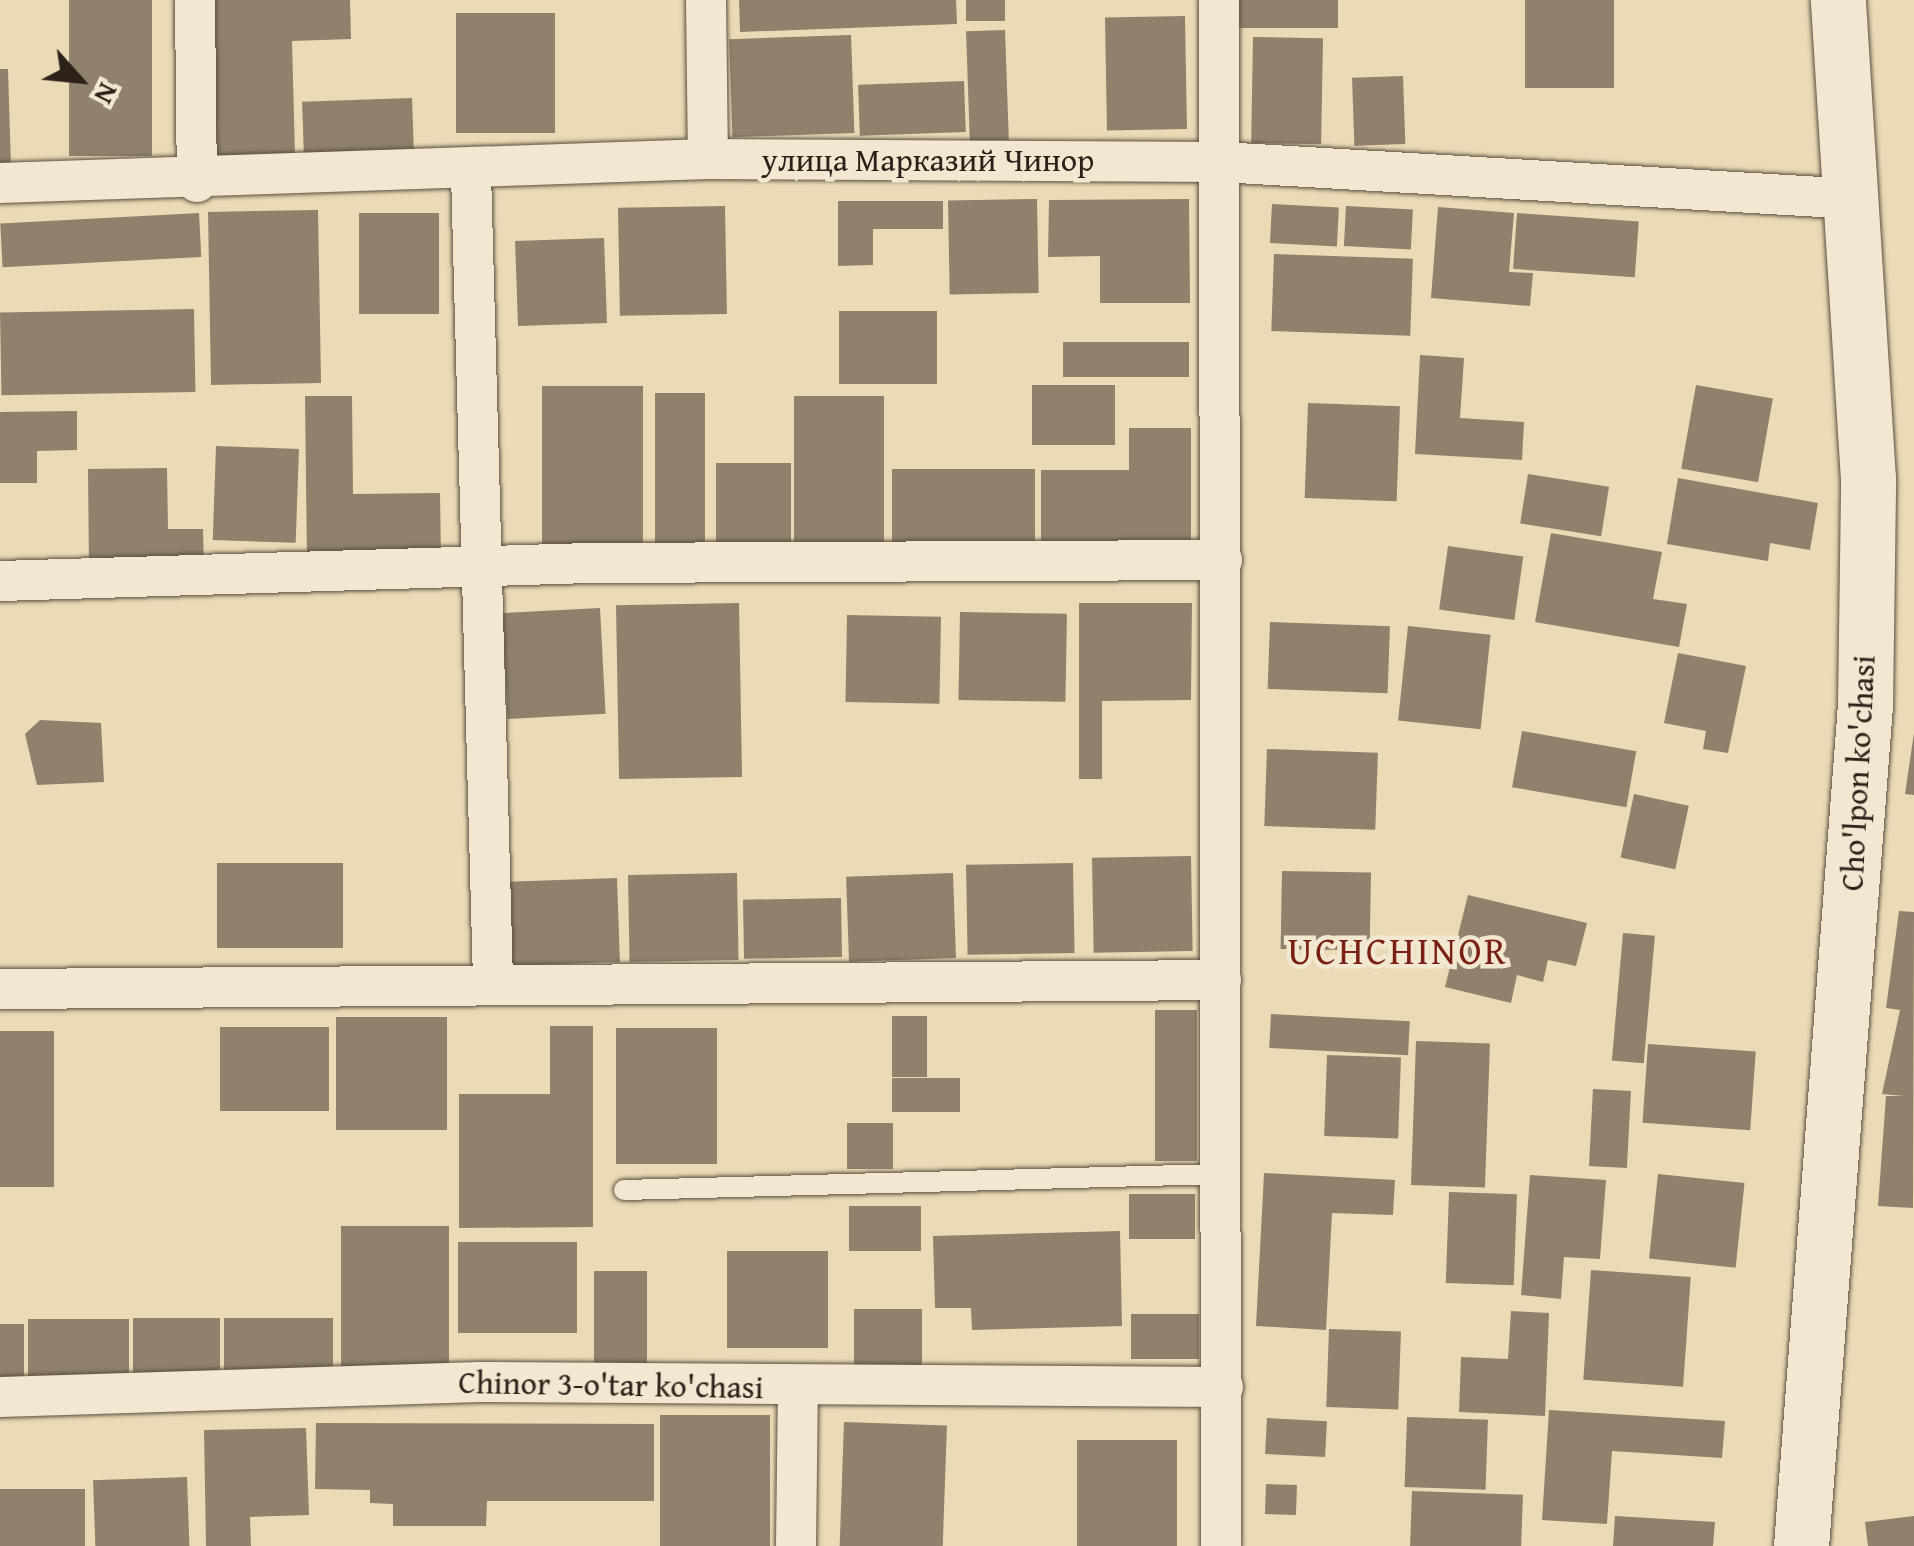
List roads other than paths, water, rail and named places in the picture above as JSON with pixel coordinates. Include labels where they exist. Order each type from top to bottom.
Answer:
[{"type":"main road","name":"Cho'lpon ko'chasi","points":[[1801,1546],[1865,705],[1855,199],[1838,0]]},
{"type":"street","points":[[195,0],[197,182]]},
{"type":"street","points":[[706,0],[708,159]]},
{"type":"street","points":[[1220,0],[1221,1546]]},
{"type":"street","name":"улица Марказий Чинор","points":[[0,183],[197,182],[471,173],[708,159],[1222,162],[1855,199]]},
{"type":"street","points":[[471,173],[488,568],[493,979]]},
{"type":"street","points":[[0,582],[488,568],[1222,560]]},
{"type":"street","points":[[0,989],[493,979],[1221,980]]},
{"type":"street","name":"Chinor 3-o'tar ko'chasi","points":[[0,1397],[480,1382],[798,1388],[1223,1388]]},
{"type":"street","points":[[796,1546],[798,1388]]},
{"type":"lane","points":[[624,1190],[1218,1174]]},
{"type":"district","name":"UCHCHINOR","points":[[1398,951]]}]
